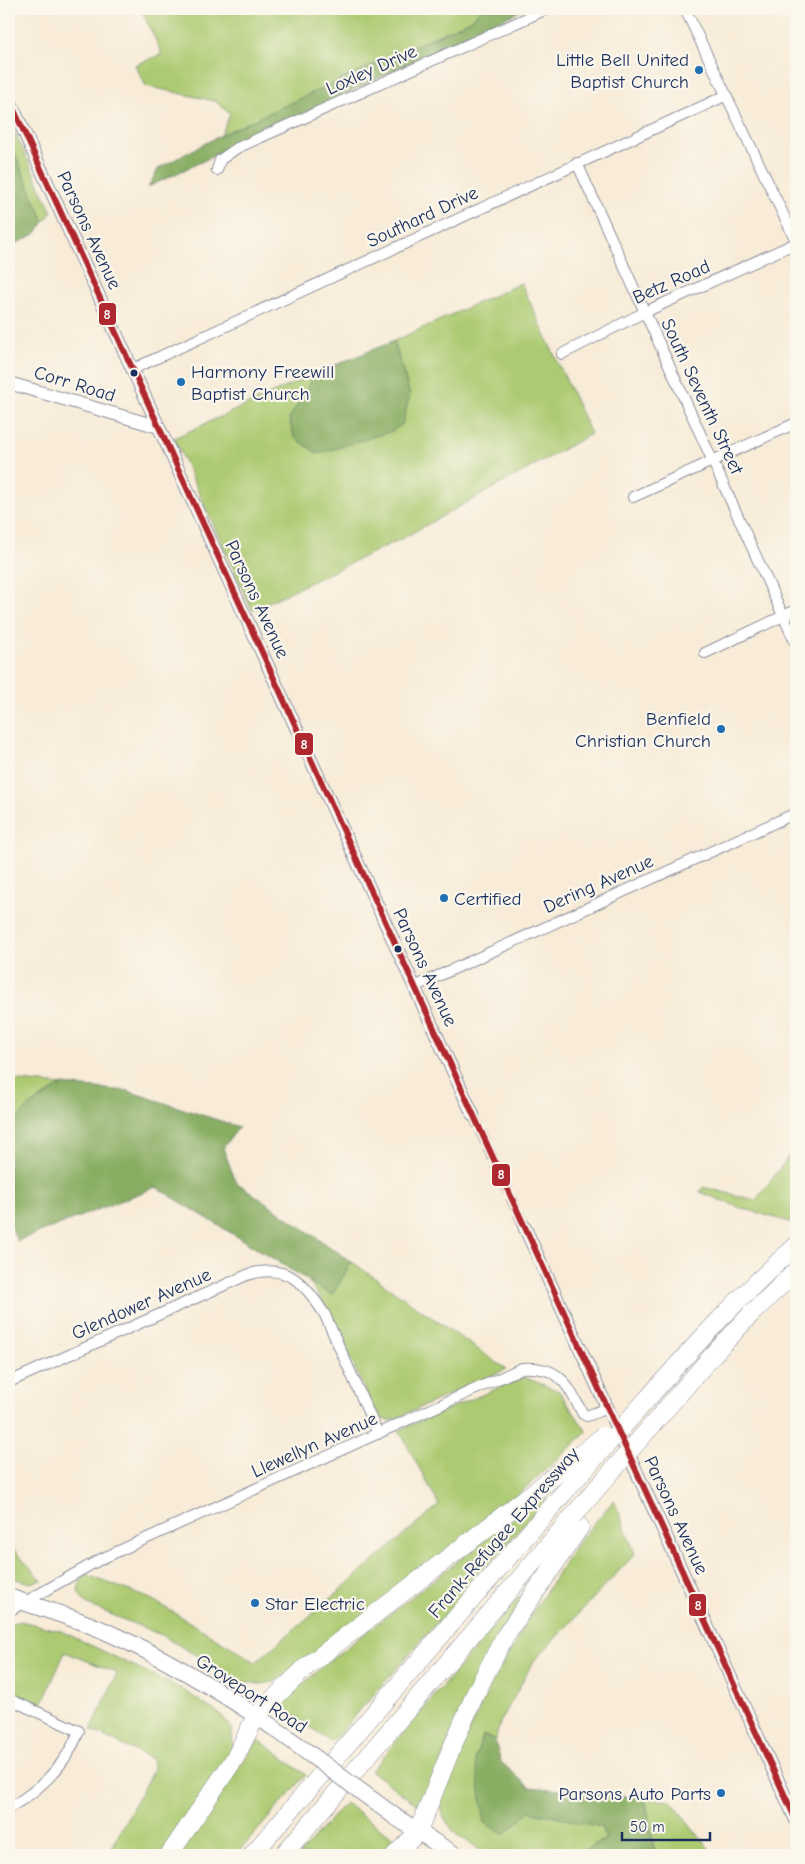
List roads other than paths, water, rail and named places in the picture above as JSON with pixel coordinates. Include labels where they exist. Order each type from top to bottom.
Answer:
[{"type":"highway","name":"Frank-Refugee Expressway","points":[[252,1855],[642,1404],[710,1329],[754,1284],[796,1246]]},
{"type":"highway","points":[[283,1855],[576,1521],[704,1365],[751,1314],[796,1271]]},
{"type":"highway","points":[[169,1855],[235,1758],[256,1716],[306,1667],[548,1481],[642,1404]]},
{"type":"highway","points":[[394,1855],[418,1832],[476,1692],[501,1644],[576,1521]]},
{"type":"main road","name":"Groveport Road","points":[[16,1600],[109,1633],[161,1659],[256,1716],[397,1818],[455,1855]]},
{"type":"street","name":"Loxley Drive","points":[[217,170],[220,160],[237,148],[547,9]]},
{"type":"street","points":[[685,9],[796,242]]},
{"type":"street","name":"Southard Drive","points":[[133,369],[727,95]]},
{"type":"street","name":"Parsons Avenue","points":[[9,99],[473,1115]]},
{"type":"street","name":"South Seventh Street","points":[[578,163],[796,644]]},
{"type":"street","name":"Betz Road","points":[[562,354],[645,312],[796,242]]},
{"type":"street","name":"Corr Road","points":[[9,383],[159,427]]},
{"type":"street","points":[[634,497],[796,423]]},
{"type":"street","points":[[705,653],[796,610]]},
{"type":"street","name":"Dering Avenue","points":[[414,987],[796,813]]},
{"type":"street","name":"Parsons Avenue","points":[[524,1226],[796,1820]]},
{"type":"street","name":"Glendower Avenue","points":[[9,1382],[247,1275],[269,1270],[290,1276],[304,1285],[325,1315],[378,1434]]},
{"type":"street","name":"Llewellyn Avenue","points":[[9,1611],[16,1600],[101,1559],[522,1368],[538,1367],[560,1376],[567,1382],[583,1414],[587,1416],[607,1408]]},
{"type":"street","points":[[9,1699],[79,1731],[72,1748],[48,1778],[9,1808]]},
{"type":"tunnel","points":[[473,1115],[524,1226]]},
{"type":"place","name":"Little Bell United Baptist Church","points":[[699,70]]},
{"type":"place","name":"Harmony Freewill Baptist Church","points":[[181,382]]},
{"type":"place","name":"Benfield Christian Church","points":[[721,729]]},
{"type":"place","name":"Certified","points":[[444,898]]},
{"type":"place","name":"Star Electric","points":[[255,1603]]},
{"type":"place","name":"Parsons Auto Parts","points":[[721,1793]]}]
